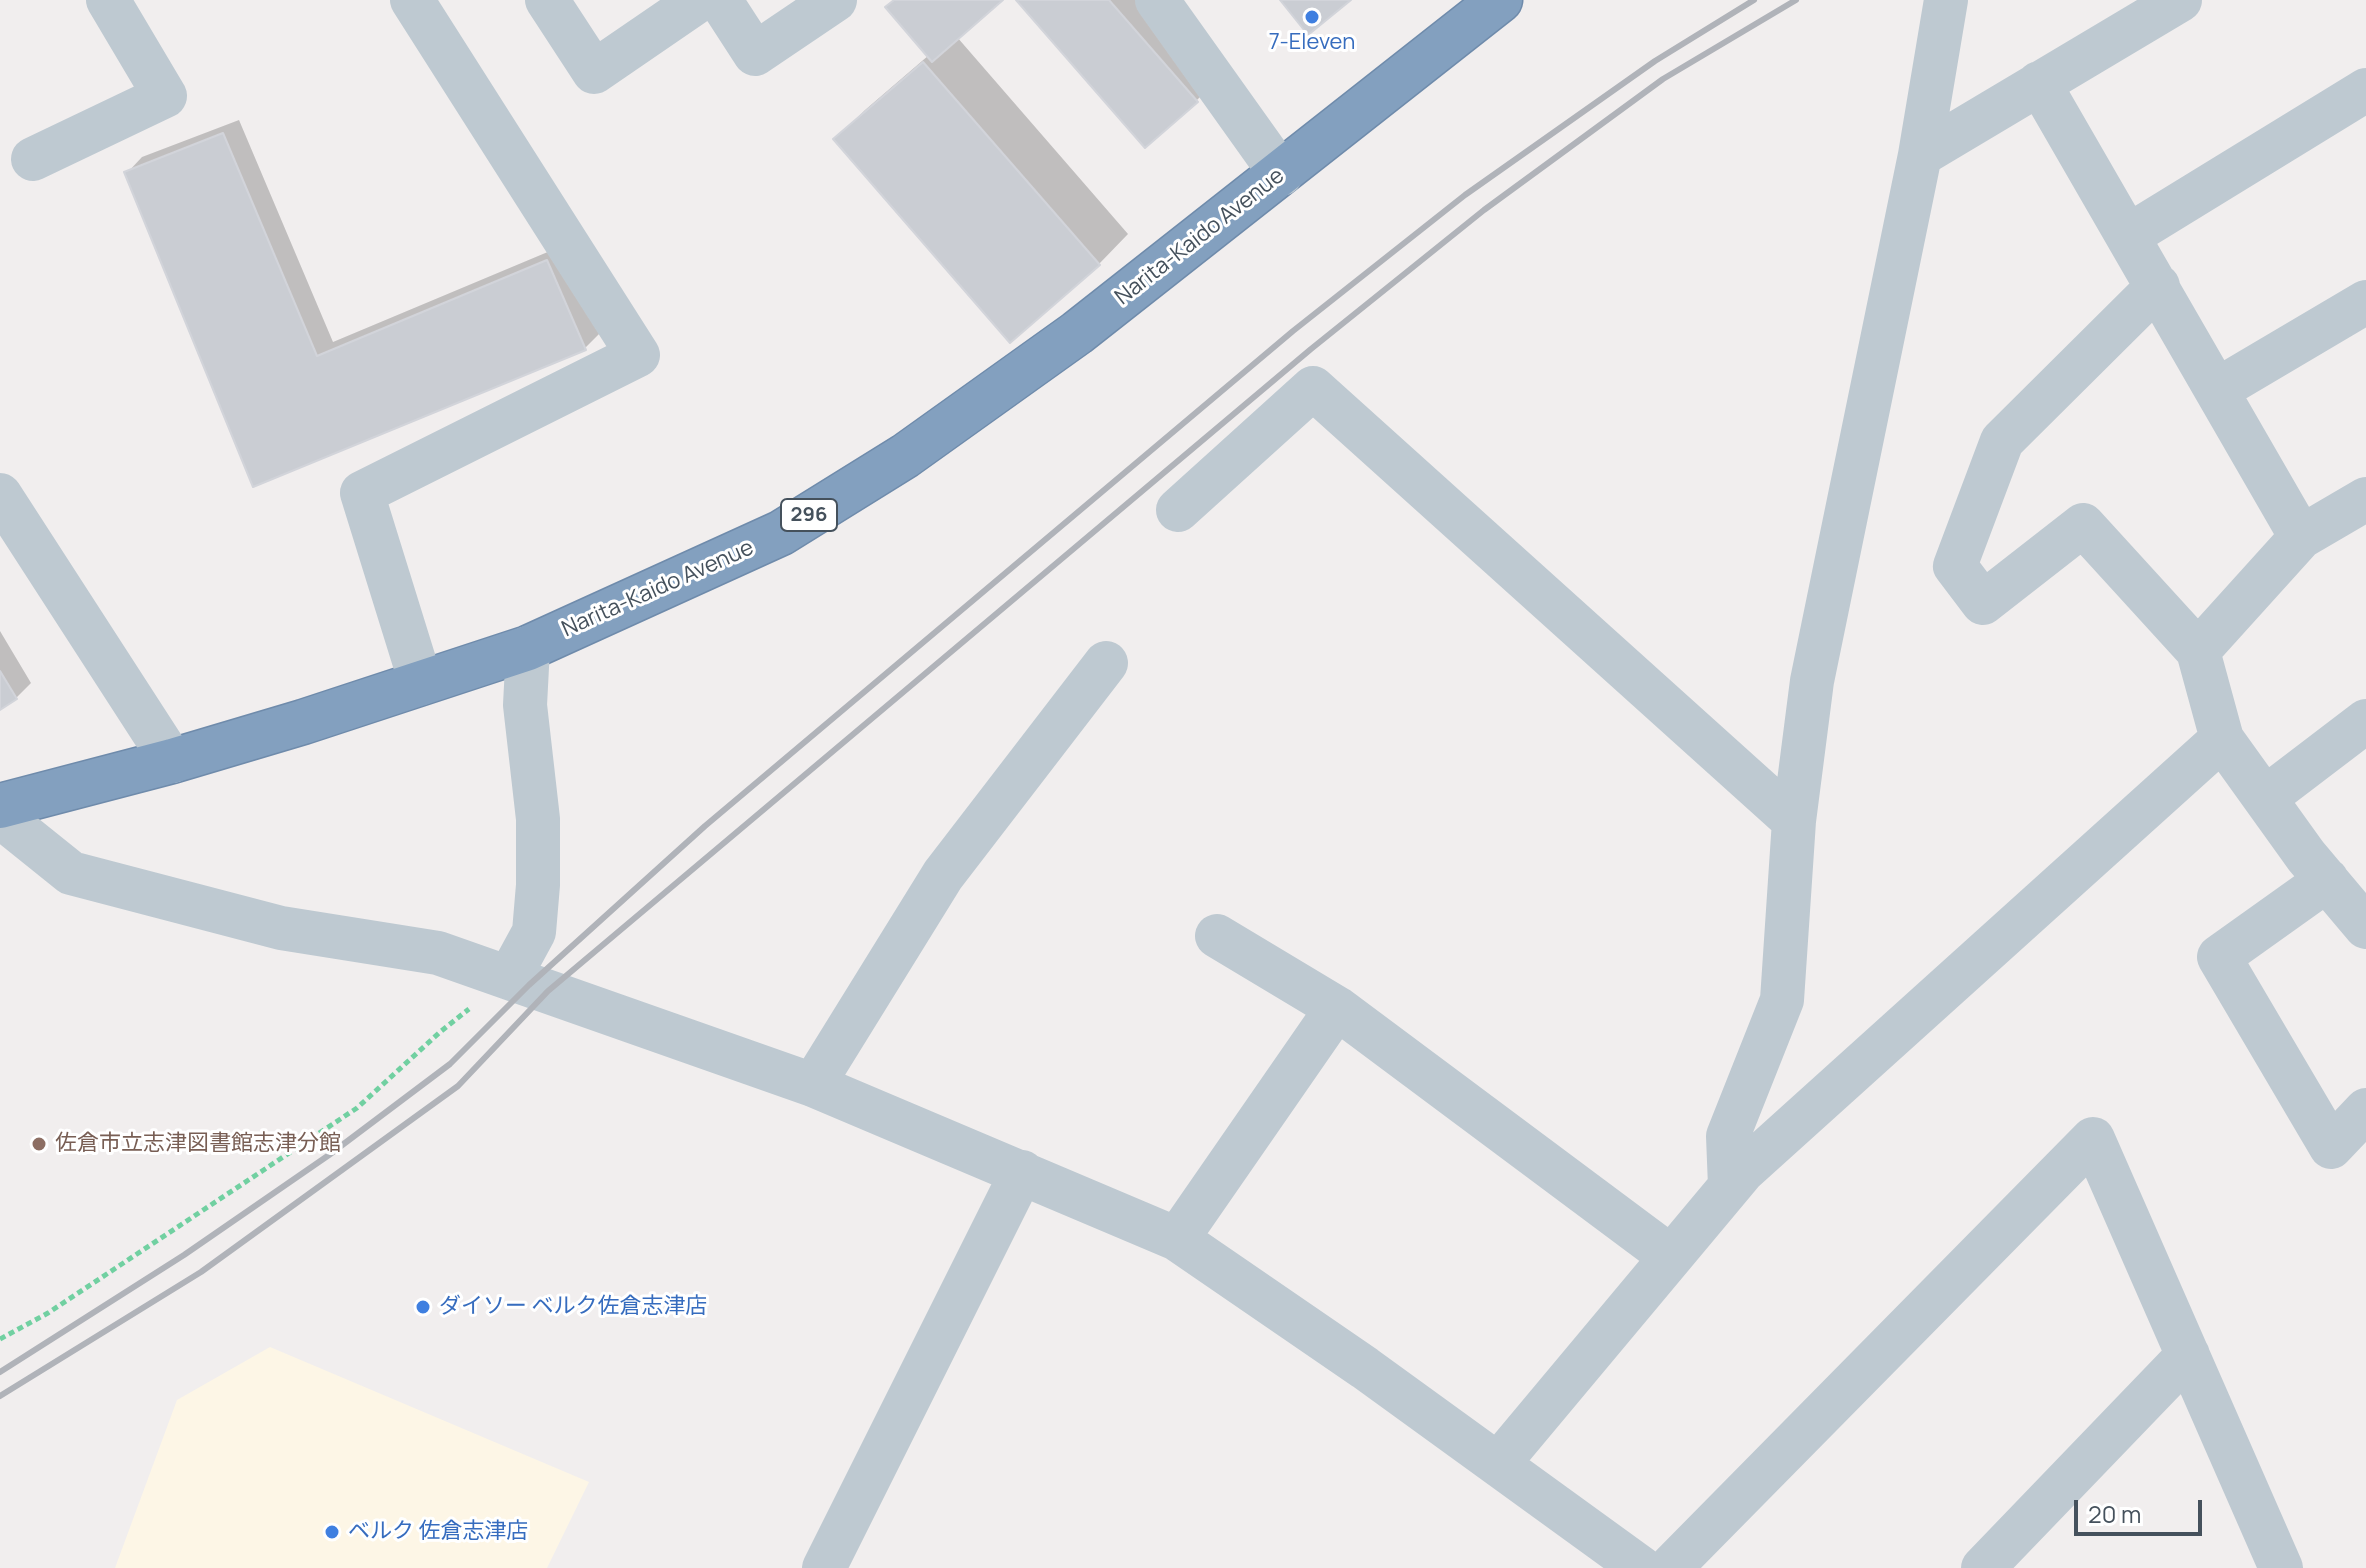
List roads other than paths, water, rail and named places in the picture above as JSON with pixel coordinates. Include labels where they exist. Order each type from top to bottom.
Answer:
[{"type":"highway","name":"Narita-Kaido Avenue","points":[[0,806],[172,761],[303,722],[528,648],[781,533],[905,456],[1077,333],[1500,0]]},
{"type":"street","points":[[33,159],[165,96],[108,0]]},
{"type":"street","points":[[412,0],[638,355],[362,493],[421,683]]},
{"type":"street","points":[[547,0],[594,72],[699,0]]},
{"type":"street","points":[[720,0],[755,54],[835,0]]},
{"type":"street","points":[[1157,0],[1281,174]]},
{"type":"street","points":[[1730,1186],[1728,1136],[1782,1000],[1794,821],[1812,681],[1920,155],[1946,0]]},
{"type":"street","points":[[1920,155],[2180,0]]},
{"type":"street","points":[[2039,83],[2301,537]]},
{"type":"street","points":[[2128,236],[2366,90]]},
{"type":"street","points":[[2158,286],[2002,441],[1955,566],[1983,603],[2083,525],[2198,651],[2222,739],[2306,856],[2366,927]]},
{"type":"street","points":[[2217,390],[2366,302]]},
{"type":"street","points":[[1178,510],[1313,388],[1794,821]]},
{"type":"street","points":[[0,495],[172,761]]},
{"type":"street","points":[[2198,651],[2301,537],[2366,499]]},
{"type":"street","points":[[509,978],[534,932],[538,885],[538,819],[525,705],[528,648]]},
{"type":"street","points":[[813,1085],[943,875],[1106,663]]},
{"type":"street","points":[[2265,798],[2366,721]]},
{"type":"street","points":[[1498,1464],[1743,1171],[2222,739]]},
{"type":"street","points":[[0,816],[71,873],[281,928],[438,953],[813,1085],[1177,1239],[1365,1368],[1641,1568]]},
{"type":"street","points":[[2327,880],[2219,957],[2331,1147],[2366,1110]]},
{"type":"street","points":[[1217,936],[1337,1008],[1671,1257]]},
{"type":"street","points":[[1177,1239],[1337,1008]]},
{"type":"street","points":[[1670,1568],[2093,1139],[2278,1566]]},
{"type":"street","points":[[824,1568],[1022,1172]]},
{"type":"street","points":[[1983,1568],[2188,1355]]},
{"type":"railway","points":[[0,1372],[184,1255],[329,1155],[450,1064],[529,985],[705,826],[1293,331],[1465,195],[1655,61],[1754,0]]},
{"type":"railway","points":[[0,1396],[201,1272],[458,1086],[548,991],[1311,349],[1484,210],[1663,79],[1796,0]]},
{"type":"place","name":"7-Eleven","points":[[1312,17]]},
{"type":"place","name":"佐倉市立志津図書館志津分館","points":[[39,1144]]},
{"type":"place","name":"ダイソー ベルク佐倉志津店","points":[[423,1307]]},
{"type":"place","name":"ベルク 佐倉志津店","points":[[332,1532]]}]
